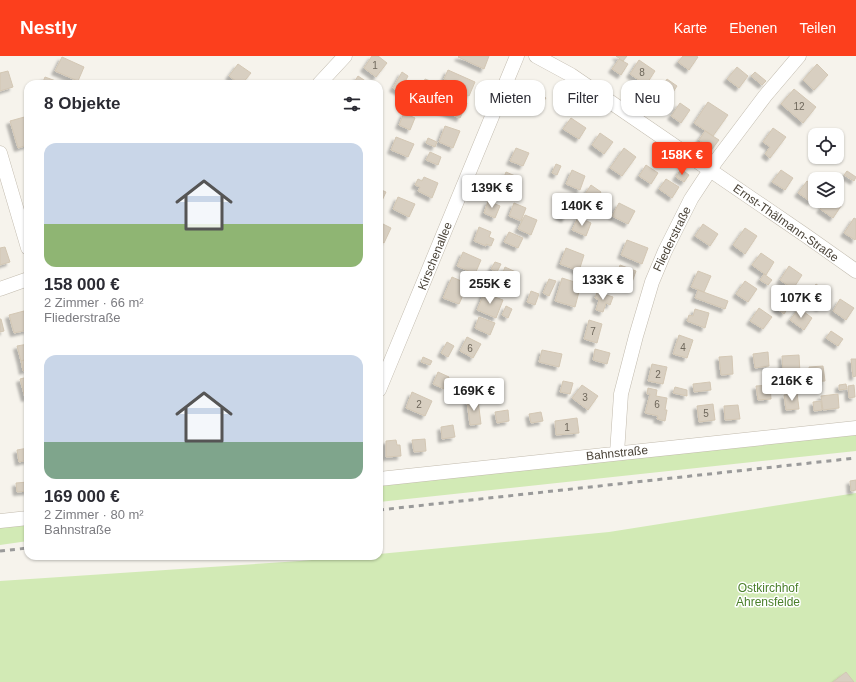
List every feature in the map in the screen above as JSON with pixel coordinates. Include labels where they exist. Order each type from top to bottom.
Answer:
[{"type":"street","points":[[323,80],[345,56]]},
{"type":"street","name":"Kirschenallee","points":[[383,380],[517,56]]},
{"type":"street","name":"Ernst-Thälmann-Straße","points":[[536,56],[571,76],[856,271]]},
{"type":"street","name":"Fliederstraße","points":[[617,453],[620,394],[636,336],[652,282],[683,214],[710,170],[744,123],[799,56]]},
{"type":"street","points":[[0,153],[24,234]]},
{"type":"street","points":[[0,289],[24,280]]},
{"type":"street","name":"Bahnstraße","points":[[383,479],[856,428]]},
{"type":"street","points":[[0,521],[24,518]]},
{"type":"green space","points":[[856,431],[856,451],[383,502],[383,484]]},
{"type":"green space","name":"Ostkirchhof Ahrensfelde","points":[[856,493],[856,682],[0,682],[0,581],[312,560],[383,560],[383,554],[609,532]]},
{"type":"green space","points":[[24,523],[24,542],[0,545],[0,526]]},
{"type":"building","points":[[372,56],[378,56],[387,63],[376,77],[364,68]]},
{"type":"building","points":[[489,56],[484,69],[458,57]]},
{"type":"building","points":[[616,56],[627,56],[623,61]]},
{"type":"building","points":[[683,56],[698,57],[689,70],[678,62]]},
{"type":"building","points":[[62,57],[84,67],[78,80],[55,71]]},
{"type":"building","points":[[619,59],[628,64],[621,75],[612,69]]},
{"type":"building","points":[[639,60],[655,71],[649,80],[639,80],[630,74]]},
{"type":"building","points":[[238,64],[251,73],[245,80],[234,80],[229,76]]},
{"type":"building","points":[[817,64],[828,75],[814,90],[803,80]]},
{"type":"building","points":[[737,67],[748,76],[739,88],[727,79]]},
{"type":"building","points":[[448,70],[475,82],[469,96],[467,95],[467,80],[444,79]]},
{"type":"building","points":[[8,71],[13,87],[0,91],[0,73]]},
{"type":"building","points":[[402,72],[408,76],[406,80],[398,80]]},
{"type":"building","points":[[755,72],[766,81],[762,85],[751,76]]},
{"type":"building","points":[[358,76],[364,80],[356,80]]},
{"type":"building","points":[[45,77],[53,80],[44,80]]},
{"type":"building","points":[[674,84],[677,86],[674,91]]},
{"type":"building","points":[[794,89],[816,107],[803,123],[781,104]]},
{"type":"building","points":[[708,102],[728,115],[713,136],[694,123]]},
{"type":"building","points":[[680,103],[690,110],[681,123],[671,116],[674,116],[674,112]]},
{"type":"building","points":[[403,116],[411,116],[415,118],[410,130],[399,125]]},
{"type":"building","points":[[24,117],[24,146],[18,148],[10,121]]},
{"type":"building","points":[[571,118],[586,128],[579,139],[563,129]]},
{"type":"building","points":[[445,126],[460,131],[453,148],[439,142]]},
{"type":"building","points":[[773,128],[786,137],[770,158],[765,154],[770,147],[763,142]]},
{"type":"building","points":[[705,131],[719,140],[712,149],[699,140]]},
{"type":"building","points":[[600,133],[613,142],[604,154],[592,145]]},
{"type":"building","points":[[396,137],[414,144],[408,157],[391,150]]},
{"type":"building","points":[[428,138],[437,142],[435,147],[426,143]]},
{"type":"building","points":[[516,148],[529,153],[523,166],[510,161]]},
{"type":"building","points":[[624,148],[636,157],[622,176],[610,168]]},
{"type":"building","points":[[430,152],[441,157],[438,165],[426,160]]},
{"type":"building","points":[[556,164],[561,166],[557,175],[552,173]]},
{"type":"building","points":[[646,165],[658,173],[651,184],[639,176]]},
{"type":"building","points":[[681,169],[689,175],[684,182],[676,177]]},
{"type":"building","points":[[572,170],[585,176],[580,190],[566,184]]},
{"type":"building","points":[[781,170],[793,178],[785,190],[772,182]]},
{"type":"building","points":[[847,171],[856,177],[854,181],[844,175]]},
{"type":"building","points":[[506,172],[520,178],[513,195],[499,189]]},
{"type":"building","points":[[424,177],[438,183],[432,198],[418,191],[420,187],[415,185],[418,179],[422,181]]},
{"type":"building","points":[[666,179],[679,187],[672,198],[659,189]]},
{"type":"building","points":[[807,181],[808,182],[808,200],[798,193]]},
{"type":"building","points":[[591,185],[601,192],[593,204],[583,197]]},
{"type":"building","points":[[383,191],[386,192],[383,198]]},
{"type":"building","points":[[567,196],[574,199],[565,219],[558,215]]},
{"type":"building","points":[[398,197],[415,204],[409,217],[393,209]]},
{"type":"building","points":[[488,201],[500,206],[495,218],[484,213]]},
{"type":"building","points":[[514,203],[526,208],[521,221],[509,216]]},
{"type":"building","points":[[619,203],[635,211],[628,224],[612,216]]},
{"type":"building","points":[[821,208],[840,208],[833,218],[820,209]]},
{"type":"building","points":[[525,215],[537,220],[531,235],[518,229]]},
{"type":"building","points":[[578,217],[591,223],[586,236],[572,230]]},
{"type":"building","points":[[854,218],[856,219],[855,240],[844,233]]},
{"type":"building","points":[[383,224],[391,228],[383,242]]},
{"type":"building","points":[[703,224],[718,234],[710,246],[695,236]]},
{"type":"building","points":[[479,227],[491,232],[489,237],[494,239],[491,246],[486,244],[486,246],[474,241]]},
{"type":"building","points":[[745,228],[757,236],[745,254],[733,245]]},
{"type":"building","points":[[509,232],[523,238],[518,248],[504,242]]},
{"type":"building","points":[[627,240],[648,248],[642,264],[621,255]]},
{"type":"building","points":[[5,247],[10,262],[0,265],[0,248]]},
{"type":"building","points":[[566,248],[584,255],[579,271],[560,264]]},
{"type":"building","points":[[463,252],[481,260],[475,274],[457,266]]},
{"type":"building","points":[[761,253],[774,262],[766,275],[752,265]]},
{"type":"building","points":[[495,262],[501,264],[497,272],[491,269]]},
{"type":"building","points":[[620,265],[636,271],[630,288],[614,282]]},
{"type":"building","points":[[789,266],[802,275],[793,289],[780,280]]},
{"type":"building","points":[[505,267],[518,273],[511,287],[499,282]]},
{"type":"building","points":[[698,271],[711,276],[704,292],[691,287]]},
{"type":"building","points":[[764,274],[772,280],[768,285],[760,280]]},
{"type":"building","points":[[452,277],[468,284],[459,304],[443,298]]},
{"type":"building","points":[[562,278],[581,284],[575,307],[555,301]]},
{"type":"building","points":[[549,279],[556,281],[549,296],[543,293]]},
{"type":"building","points":[[745,281],[757,289],[748,302],[736,294]]},
{"type":"building","points":[[816,284],[830,294],[820,308],[806,298]]},
{"type":"building","points":[[698,290],[728,301],[725,309],[695,298]]},
{"type":"building","points":[[531,291],[539,294],[535,305],[527,302]]},
{"type":"building","points":[[597,292],[613,297],[610,305],[606,303],[603,312],[596,310],[599,300],[595,298]]},
{"type":"building","points":[[484,293],[503,300],[496,318],[477,310]]},
{"type":"building","points":[[840,299],[854,308],[846,320],[833,311]]},
{"type":"building","points":[[781,300],[789,306],[784,314],[776,308]]},
{"type":"building","points":[[506,306],[512,309],[508,318],[502,315]]},
{"type":"building","points":[[759,308],[772,317],[763,329],[750,321]]},
{"type":"building","points":[[799,308],[812,318],[804,330],[790,320]]},
{"type":"building","points":[[695,309],[709,313],[705,328],[687,321],[689,315],[693,316]]},
{"type":"building","points":[[24,311],[24,331],[14,333],[9,315]]},
{"type":"building","points":[[479,317],[495,323],[490,335],[475,328]]},
{"type":"building","points":[[0,319],[4,331],[0,332]]},
{"type":"building","points":[[589,320],[602,324],[597,343],[584,339]]},
{"type":"building","points":[[831,331],[843,339],[838,346],[826,338]]},
{"type":"building","points":[[679,335],[693,340],[687,358],[673,354]]},
{"type":"building","points":[[467,337],[481,344],[473,358],[460,351]]},
{"type":"building","points":[[447,342],[454,346],[448,357],[441,353]]},
{"type":"building","points":[[24,345],[24,360],[21,361],[17,346]]},
{"type":"building","points":[[595,349],[610,353],[607,364],[593,360]]},
{"type":"building","points":[[542,350],[562,354],[559,367],[539,362]]},
{"type":"building","points":[[768,352],[769,366],[755,368],[753,354]]},
{"type":"building","points":[[799,355],[800,373],[783,374],[782,356]]},
{"type":"building","points":[[732,356],[733,374],[721,375],[719,357]]},
{"type":"building","points":[[423,357],[432,361],[430,365],[421,362]]},
{"type":"building","points":[[851,359],[856,359],[856,376],[853,377]]},
{"type":"building","points":[[24,360],[23,371],[21,361]]},
{"type":"building","points":[[652,364],[667,367],[663,384],[648,381]]},
{"type":"building","points":[[823,366],[825,381],[811,382],[809,367]]},
{"type":"building","points":[[438,372],[449,377],[444,389],[433,384]]},
{"type":"building","points":[[24,378],[24,394],[20,379]]},
{"type":"building","points":[[563,381],[573,383],[570,394],[560,392]]},
{"type":"building","points":[[710,382],[711,390],[694,392],[693,384]]},
{"type":"building","points":[[846,384],[847,389],[839,390],[839,385]]},
{"type":"building","points":[[582,385],[598,396],[588,410],[572,398]]},
{"type":"building","points":[[770,385],[771,399],[758,400],[756,386]]},
{"type":"building","points":[[854,385],[855,397],[849,398],[848,386]]},
{"type":"building","points":[[675,387],[687,390],[687,396],[673,393]]},
{"type":"building","points":[[648,388],[657,390],[656,396],[667,398],[665,421],[657,419],[658,416],[645,413],[650,394],[647,394]]},
{"type":"building","points":[[412,392],[432,401],[425,416],[406,408]]},
{"type":"building","points":[[797,393],[799,409],[786,410],[784,395]]},
{"type":"building","points":[[838,394],[839,408],[823,410],[821,396]]},
{"type":"building","points":[[478,400],[481,424],[470,425],[467,401]]},
{"type":"building","points":[[821,401],[822,410],[814,411],[813,402]]},
{"type":"building","points":[[713,404],[715,420],[699,422],[697,406]]},
{"type":"building","points":[[738,405],[740,419],[725,420],[724,406]]},
{"type":"building","points":[[508,410],[509,421],[497,423],[495,412]]},
{"type":"building","points":[[541,412],[543,421],[531,423],[529,414]]},
{"type":"building","points":[[577,418],[579,433],[556,435],[555,421]]},
{"type":"building","points":[[453,425],[455,437],[442,439],[441,427]]},
{"type":"building","points":[[425,439],[426,451],[414,452],[412,440]]},
{"type":"building","points":[[396,440],[397,445],[400,445],[401,456],[386,457],[386,441]]},
{"type":"building","points":[[24,449],[24,461],[19,462],[17,450]]},
{"type":"building","points":[[856,480],[856,490],[851,491],[850,481]]},
{"type":"building","points":[[24,482],[24,491],[17,492],[16,483]]},
{"type":"building","points":[[846,672],[854,682],[833,682]]},
{"type":"railway","points":[[383,510],[856,458]]},
{"type":"railway","points":[[0,551],[24,548]]}]
